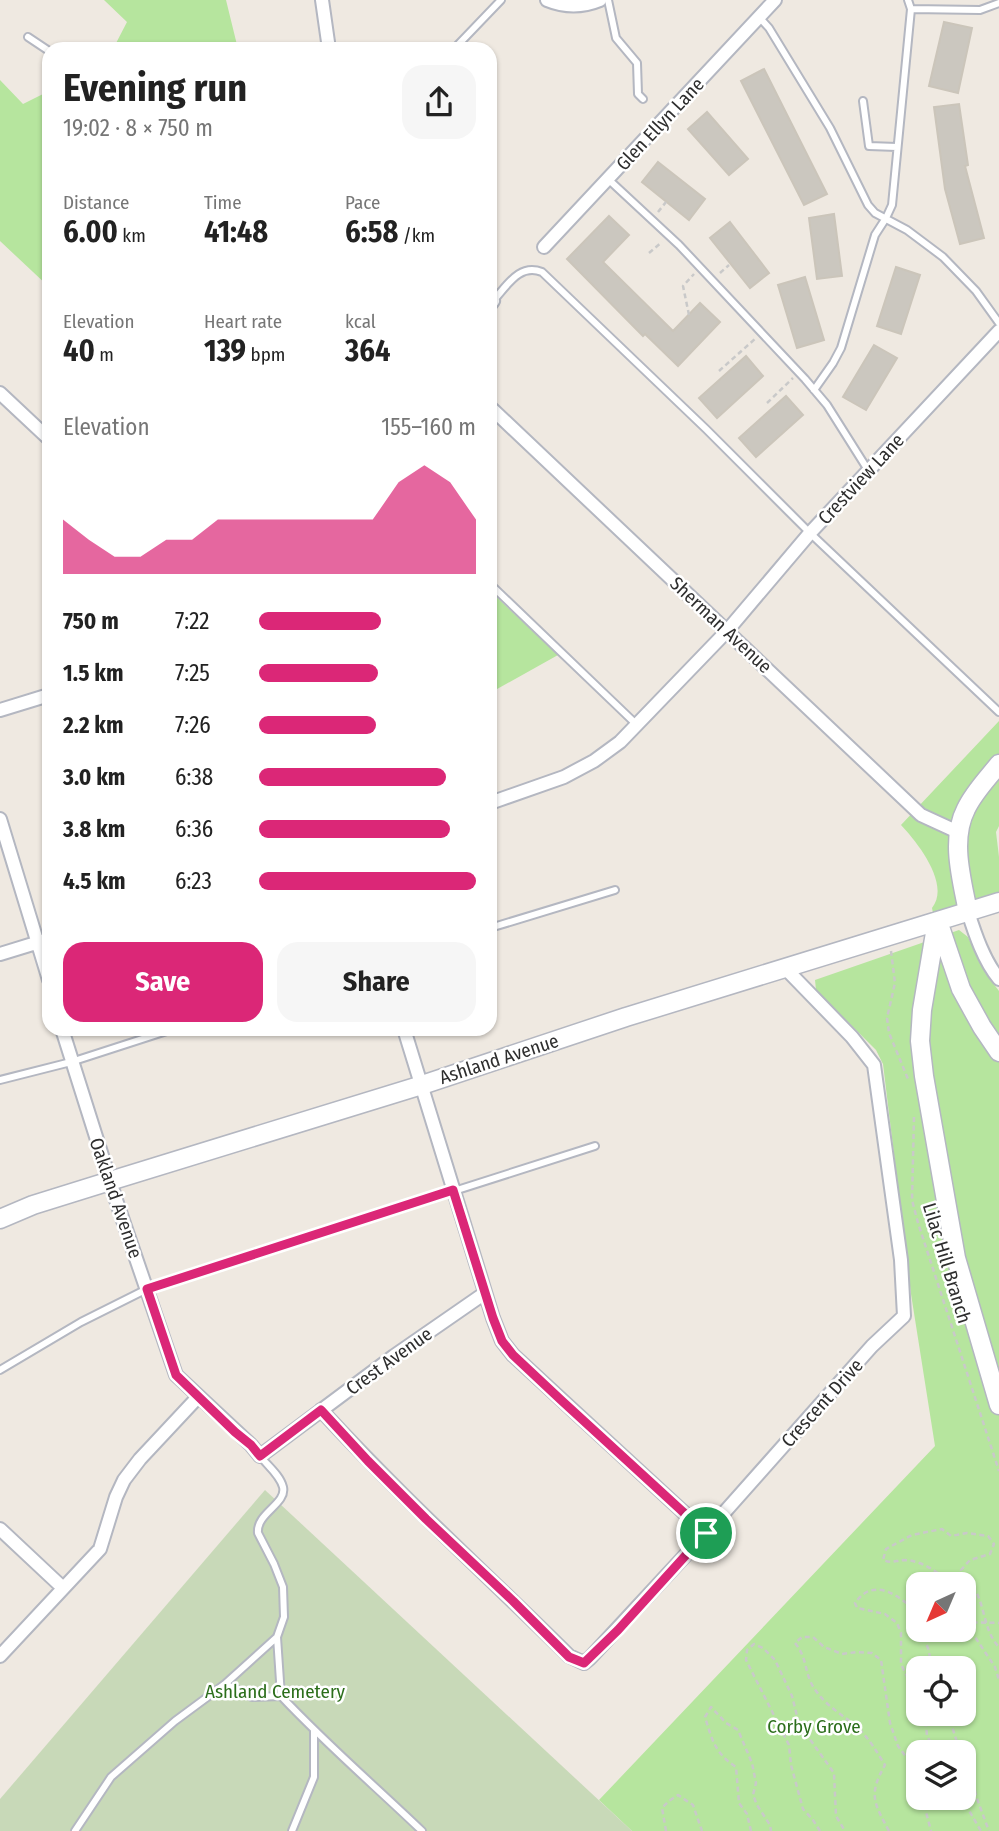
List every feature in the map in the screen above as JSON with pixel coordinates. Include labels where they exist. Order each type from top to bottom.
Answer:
[{"type":"street","points":[[323,0],[328,42]]},
{"type":"street","points":[[547,0],[575,6],[600,0]]},
{"type":"street","name":"Glen Ellyn Lane","points":[[544,247],[775,0]]},
{"type":"street","name":"Crestview Lane","points":[[497,801],[564,777],[594,761],[620,742],[727,631],[810,533],[999,331]]},
{"type":"street","points":[[0,393],[42,432]]},
{"type":"street","name":"Sherman Avenue","points":[[497,414],[921,815],[958,832]]},
{"type":"street","points":[[0,710],[42,697]]},
{"type":"street","points":[[999,764],[965,810],[958,832],[968,912],[994,974],[999,979]]},
{"type":"street","points":[[0,819],[42,935]]},
{"type":"street","name":"Ashland Avenue","points":[[0,1219],[33,1205],[999,902]]},
{"type":"street","points":[[937,921],[961,989],[999,1052]]},
{"type":"street","points":[[937,921],[922,1010],[920,1041],[924,1076],[956,1258],[999,1405]]},
{"type":"street","points":[[0,954],[42,942]]},
{"type":"street","name":"Crescent Drive","points":[[321,1410],[377,1471],[569,1657],[584,1663],[618,1630],[872,1346],[904,1316],[901,1261],[874,1065],[852,1037],[785,968]]},
{"type":"street","name":"Oakland Avenue","points":[[64,1036],[176,1375],[260,1456]]},
{"type":"street","points":[[406,1036],[502,1341],[513,1355],[706,1533]]},
{"type":"street","name":"Crest Avenue","points":[[260,1456],[394,1356],[485,1293]]},
{"type":"street","points":[[0,1656],[100,1549],[124,1480],[198,1397]]},
{"type":"street","points":[[0,1529],[63,1588]]},
{"type":"lane","points":[[461,42],[501,0]]},
{"type":"lane","points":[[608,0],[616,38],[637,63],[638,94],[643,99]]},
{"type":"lane","points":[[814,390],[841,348],[875,235],[891,205],[911,9],[908,0]]},
{"type":"lane","points":[[911,9],[980,10],[999,3]]},
{"type":"lane","points":[[759,16],[830,128],[868,205],[875,213],[907,230],[943,257],[976,291],[999,323]]},
{"type":"lane","points":[[28,37],[42,46]]},
{"type":"lane","points":[[863,102],[869,146],[897,147]]},
{"type":"lane","points":[[608,179],[700,267],[799,372],[827,405],[867,471]]},
{"type":"lane","points":[[497,295],[525,270],[542,272],[810,533],[999,712]]},
{"type":"lane","points":[[497,591],[638,725]]},
{"type":"lane","points":[[497,926],[615,890]]},
{"type":"lane","points":[[0,1080],[71,1062],[151,1036]]},
{"type":"lane","points":[[0,1370],[80,1322],[147,1289],[595,1146]]},
{"type":"lane","points":[[260,1456],[278,1477],[284,1489],[282,1496],[259,1521],[257,1528],[283,1587],[284,1616],[277,1637],[281,1696],[314,1731],[422,1831]]},
{"type":"lane","points":[[75,1831],[111,1777],[175,1721],[225,1684],[277,1637]]},
{"type":"lane","points":[[225,1684],[252,1697],[281,1696]]},
{"type":"lane","points":[[292,1831],[314,1777],[314,1731]]},
{"type":"path","points":[[649,253],[668,235]]},
{"type":"path","points":[[712,280],[729,265]]},
{"type":"path","points":[[689,315],[683,286],[700,267]]},
{"type":"path","points":[[719,371],[762,332]]},
{"type":"path","points":[[767,403],[799,372]]},
{"type":"path","points":[[887,936],[895,983],[887,1018],[889,1033],[908,1079]]},
{"type":"path","name":"Lilac Hill Branch","points":[[914,1116],[912,1200],[999,1471]]},
{"type":"path","points":[[938,1572],[905,1560],[890,1563],[883,1560],[886,1549],[912,1535],[942,1529],[951,1536],[967,1533],[988,1536],[994,1545],[990,1554],[970,1560],[962,1572]]},
{"type":"path","points":[[906,1603],[898,1596],[882,1590],[869,1591],[861,1595],[855,1603],[857,1608],[886,1614],[897,1623],[901,1633],[901,1664],[906,1674]]},
{"type":"path","points":[[976,1592],[986,1623],[999,1647]]},
{"type":"path","points":[[976,1622],[999,1623]]},
{"type":"path","points":[[889,1831],[875,1804],[875,1787],[885,1765],[870,1741],[857,1727],[829,1707],[812,1686],[803,1653],[795,1643],[802,1637],[813,1637],[824,1647],[842,1654],[872,1653],[881,1660],[890,1723],[898,1746],[906,1757]]},
{"type":"path","points":[[976,1639],[995,1668],[999,1680]]},
{"type":"path","points":[[820,1831],[803,1809],[791,1765],[789,1745],[746,1660],[747,1650],[754,1644],[763,1648],[775,1660],[792,1696],[799,1724],[834,1773],[836,1816],[845,1831]]},
{"type":"path","points":[[751,1831],[747,1815],[739,1803],[736,1767],[725,1759],[713,1744],[705,1717],[711,1707],[726,1723],[738,1730],[752,1763],[756,1783],[753,1795],[771,1825],[771,1831]]},
{"type":"path","points":[[666,1831],[662,1808],[678,1795],[692,1805],[702,1831]]},
{"type":"path","points":[[976,1796],[989,1831]]},
{"type":"path","points":[[925,1810],[931,1831]]},
{"type":"path","points":[[969,1810],[981,1831]]},
{"type":"green space","points":[[104,0],[226,0],[236,42],[117,42],[127,22]]},
{"type":"green space","points":[[0,80],[23,104],[42,94],[42,280],[0,241]]},
{"type":"green space","points":[[497,598],[558,655],[497,689]]},
{"type":"green space","points":[[999,721],[999,826],[996,832],[999,894],[933,913],[932,908],[937,898],[935,876],[923,852],[901,825]]},
{"type":"green space","name":"Corby Grove","points":[[959,930],[968,937],[986,974],[999,991],[999,1831],[632,1831],[599,1800],[935,1446],[911,1294],[883,1064],[876,1050],[816,990],[815,980]]},
{"type":"green space","name":"Ashland Cemetery","points":[[265,1490],[632,1831],[0,1831],[0,1799]]},
{"type":"building","points":[[944,22],[972,28],[958,93],[929,86]]},
{"type":"building","points":[[764,69],[827,194],[804,205],[741,81]]},
{"type":"building","points":[[959,104],[968,165],[965,166],[984,238],[960,244],[945,189],[934,107]]},
{"type":"building","points":[[707,112],[748,159],[729,175],[688,129]]},
{"type":"building","points":[[658,162],[705,199],[689,220],[642,182]]},
{"type":"building","points":[[834,214],[842,276],[817,279],[809,218]]},
{"type":"building","points":[[609,216],[629,235],[603,262],[673,331],[700,303],[720,322],[678,366],[645,334],[643,336],[567,259]]},
{"type":"building","points":[[730,222],[769,273],[750,288],[710,238]]},
{"type":"building","points":[[896,267],[920,275],[901,334],[877,326]]},
{"type":"building","points":[[805,277],[824,340],[797,348],[778,285]]},
{"type":"building","points":[[874,345],[897,358],[866,410],[843,397]]},
{"type":"building","points":[[746,356],[763,376],[717,418],[699,398]]},
{"type":"building","points":[[786,396],[803,415],[756,457],[739,438]]},
{"type":"route","points":[[453,1190],[502,1341],[513,1355],[706,1533],[618,1630],[584,1663],[579,1662],[569,1657],[426,1519],[321,1410],[260,1456],[176,1375],[147,1289],[453,1190]]}]
